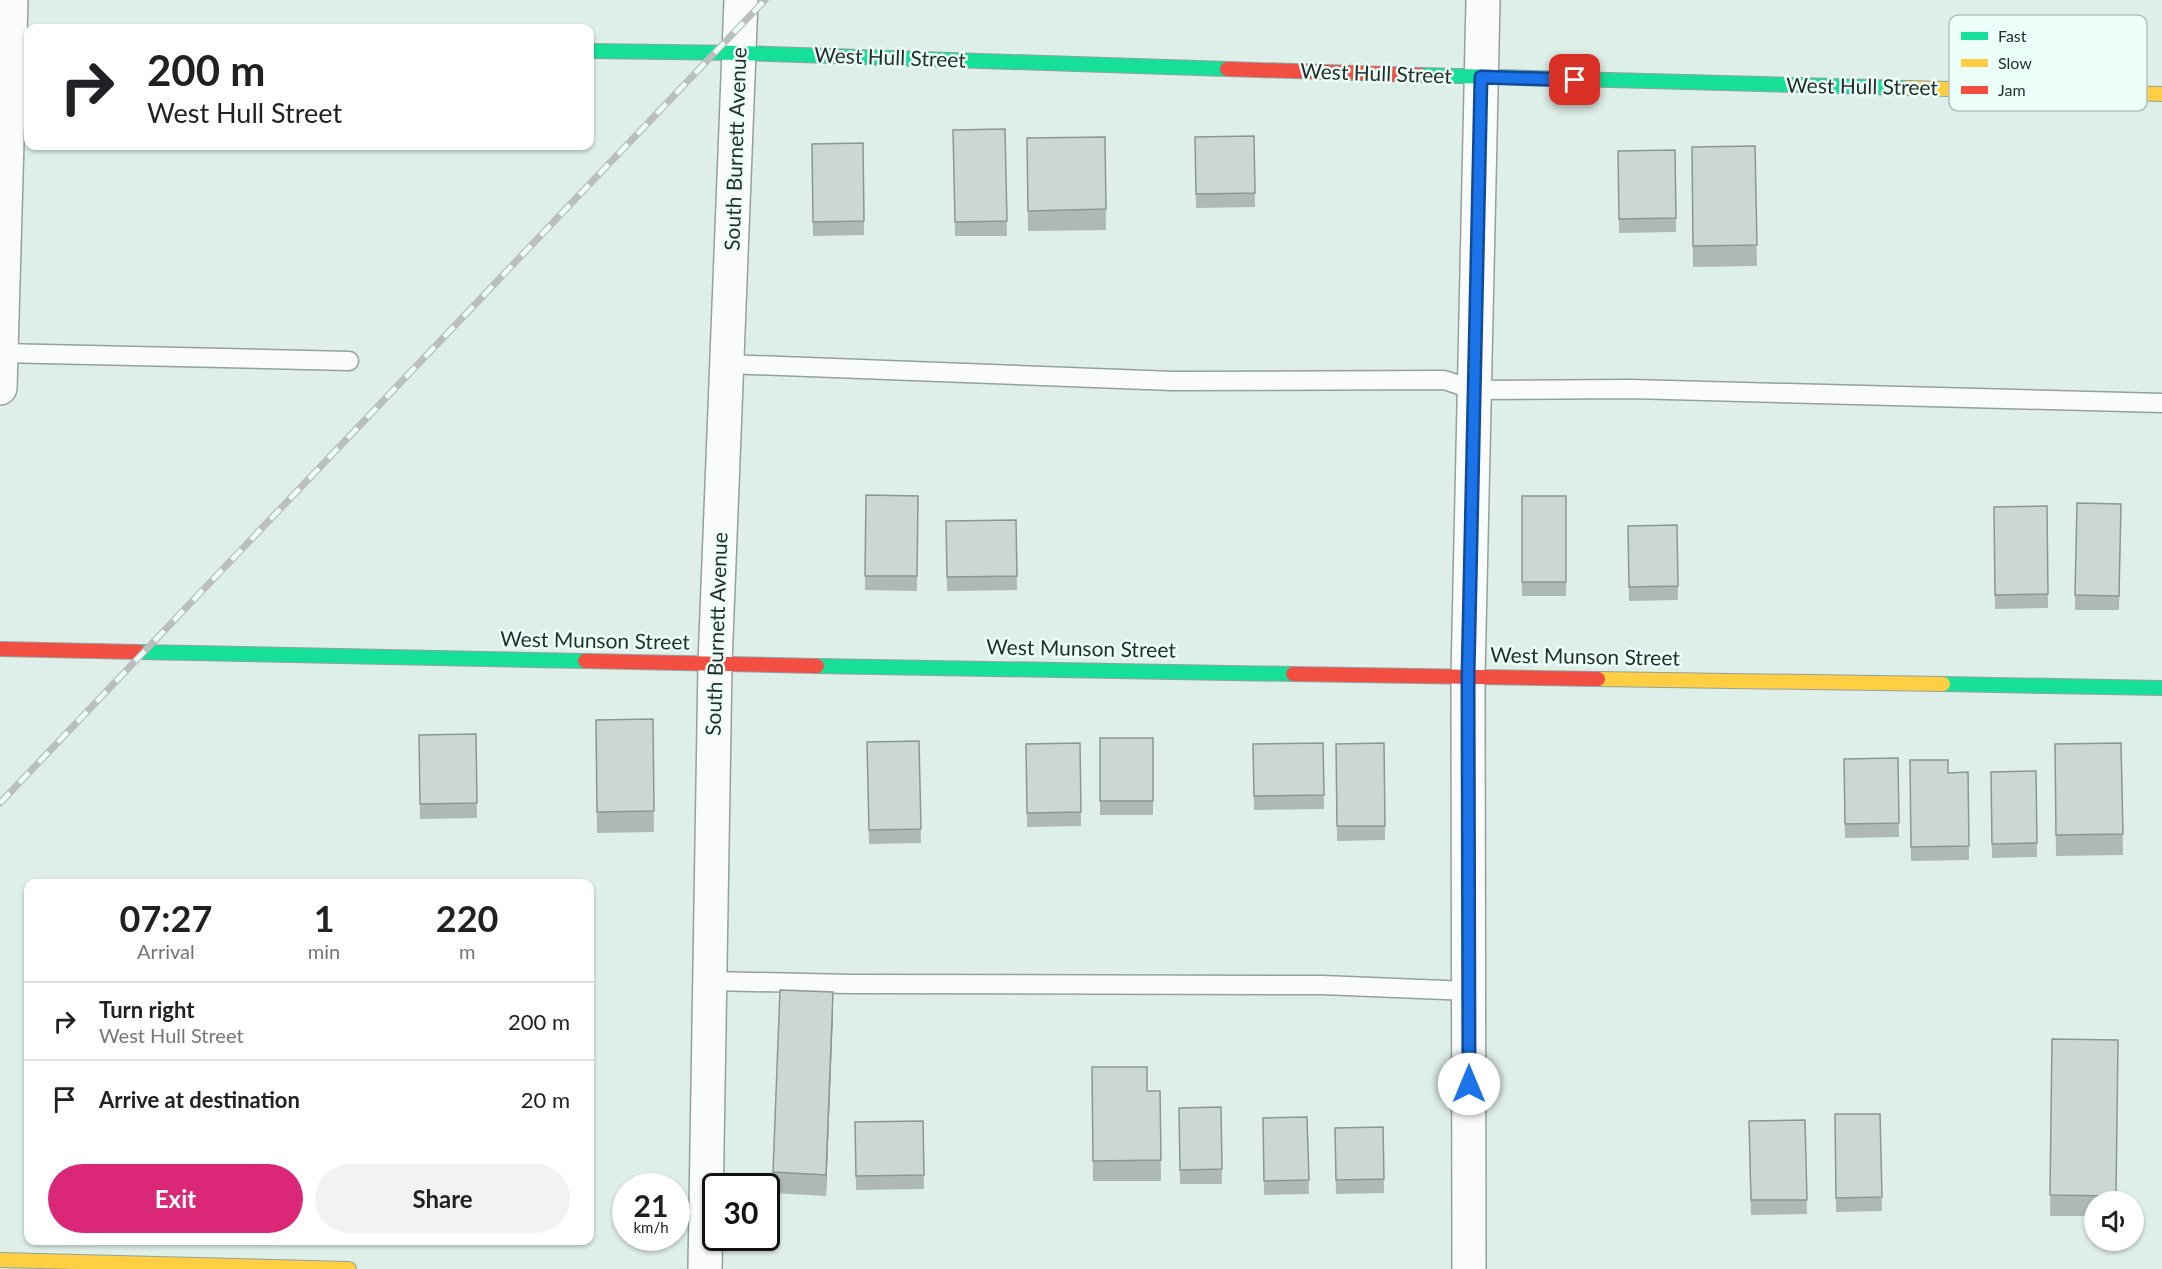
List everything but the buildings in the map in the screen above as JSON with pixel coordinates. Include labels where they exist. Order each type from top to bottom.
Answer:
[{"type":"street","points":[[0,388],[13,44],[10,0]]},
{"type":"street","name":"South Burnett Avenue","points":[[705,1269],[715,664],[741,0]]},
{"type":"street","points":[[1469,1269],[1468,676],[1483,0]]},
{"type":"street","name":"West Hull Street","points":[[594,51],[740,53],[1481,77],[1949,89]]},
{"type":"street","name":"West Hull Street","points":[[2147,94],[2162,94]]},
{"type":"street","name":"West Munson Street","points":[[0,650],[2162,688]]},
{"type":"street","points":[[0,1260],[349,1269]]},
{"type":"lane","points":[[1,352],[349,361]]},
{"type":"lane","points":[[727,364],[1173,381],[1444,380],[1475,390],[1642,389],[2162,403]]},
{"type":"lane","points":[[710,981],[861,984],[1322,985],[1469,991]]},
{"type":"railway","points":[[0,803],[765,0]]},
{"type":"traffic: fast","points":[[594,51],[740,53],[1227,69]]},
{"type":"traffic: fast","points":[[1420,75],[1907,88]]},
{"type":"traffic: fast","points":[[139,652],[585,661]]},
{"type":"traffic: fast","points":[[817,666],[1293,674]]},
{"type":"traffic: fast","points":[[1943,684],[2162,688]]},
{"type":"traffic: slow","points":[[1907,88],[1949,89]]},
{"type":"traffic: slow","points":[[2147,94],[2162,94]]},
{"type":"traffic: slow","points":[[1598,679],[1943,684]]},
{"type":"traffic: slow","points":[[0,1260],[349,1269]]},
{"type":"traffic: jam","points":[[1227,69],[1420,75]]},
{"type":"traffic: jam","points":[[0,649],[139,652]]},
{"type":"traffic: jam","points":[[585,661],[817,666]]},
{"type":"traffic: jam","points":[[1293,674],[1598,679]]},
{"type":"route","points":[[1469,1084],[1468,676],[1481,77],[1575,80]]}]
